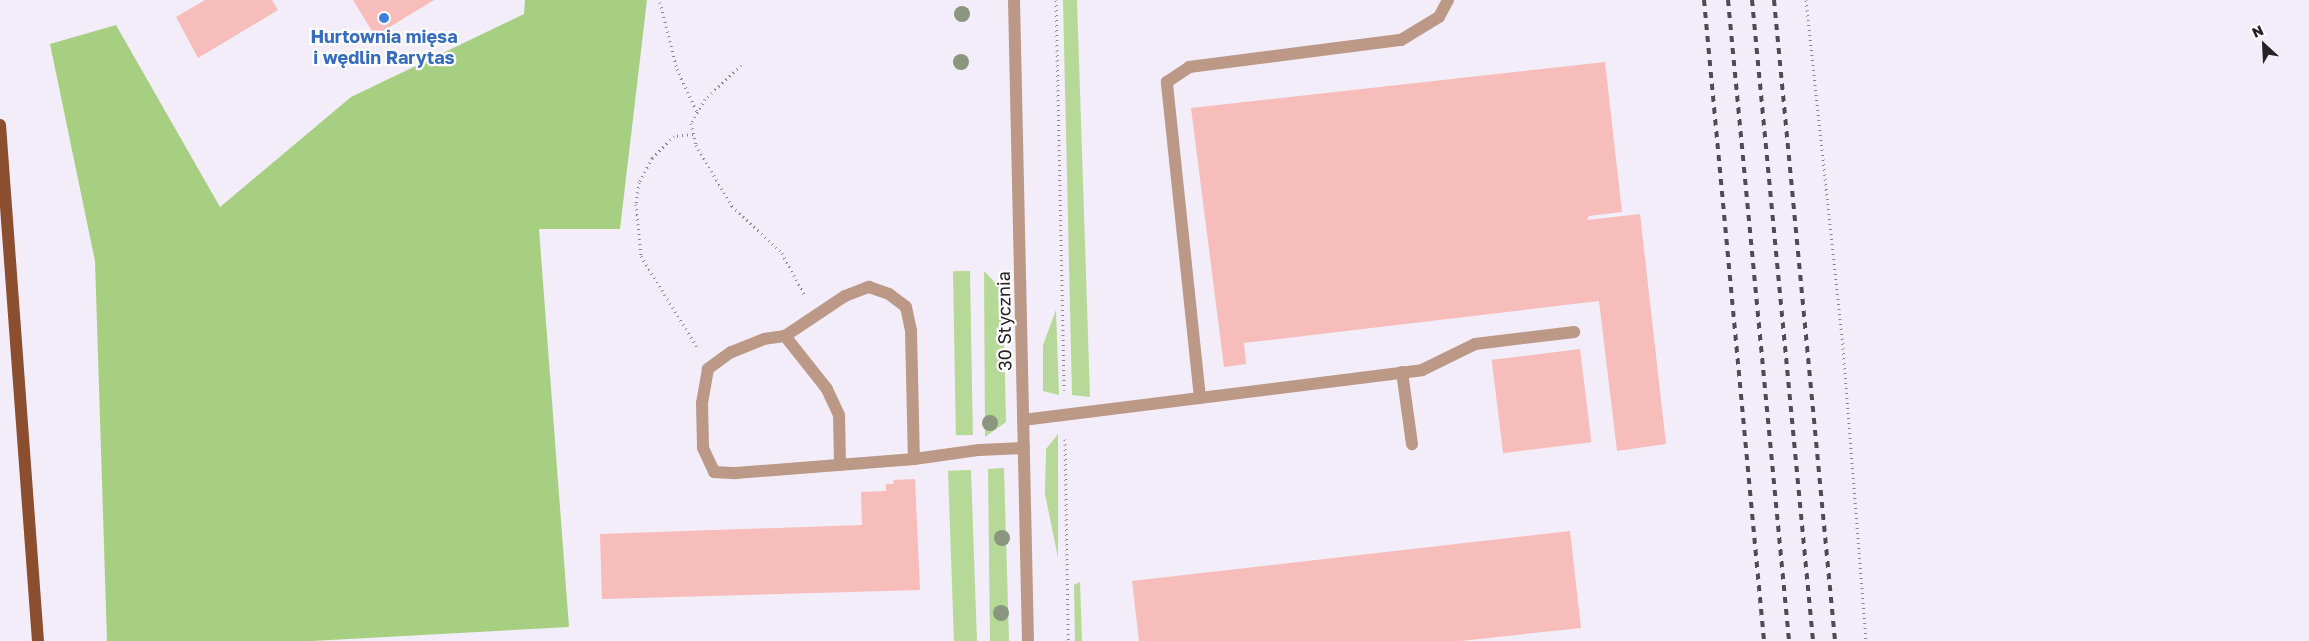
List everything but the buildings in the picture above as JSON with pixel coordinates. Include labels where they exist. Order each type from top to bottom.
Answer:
[{"type":"main road","points":[[0,125],[38,641]]},
{"type":"street","name":"30 Stycznia","points":[[1014,0],[1028,641]]},
{"type":"street","points":[[1200,398],[1167,82],[1189,67],[1401,40],[1439,18],[1448,0]]},
{"type":"street","points":[[914,459],[911,331],[906,307],[889,294],[869,287],[845,296],[785,336],[764,339],[731,352],[712,367],[702,403],[703,448],[714,472],[840,465],[914,459],[1024,448]]},
{"type":"street","points":[[1024,420],[1065,413],[1422,370],[1475,344],[1574,332]]},
{"type":"street","points":[[785,336],[827,390],[839,415],[840,465]]},
{"type":"street","points":[[1402,372],[1412,444]]},
{"type":"path","points":[[1056,0],[1068,641]]},
{"type":"path","points":[[1806,0],[1843,348],[1866,641]]},
{"type":"path","points":[[660,2],[676,69],[697,112]]},
{"type":"path","points":[[741,65],[697,112],[691,123],[696,145],[732,206],[782,253],[815,315]]},
{"type":"path","points":[[693,134],[674,136],[652,158],[639,182],[638,248],[674,314],[712,367]]},
{"type":"green space","points":[[525,0],[647,0],[620,229],[539,229],[569,627],[312,641],[107,641],[95,261],[50,44],[116,25],[220,207],[351,97],[524,14]]},
{"type":"green space","points":[[1063,0],[1077,0],[1090,397],[1072,395]]},
{"type":"green space","points":[[953,271],[970,271],[973,435],[956,435]]},
{"type":"green space","points":[[984,271],[1003,291],[1006,422],[985,437]]},
{"type":"green space","points":[[1056,310],[1059,395],[1043,391],[1043,345]]},
{"type":"green space","points":[[1058,434],[1058,558],[1045,494],[1046,449]]},
{"type":"green space","points":[[1004,468],[1009,641],[990,641],[988,469]]},
{"type":"green space","points":[[971,470],[977,641],[954,641],[948,471]]},
{"type":"green space","points":[[1080,582],[1082,641],[1075,641],[1074,585]]},
{"type":"railway","points":[[1704,0],[1764,641]]},
{"type":"railway","points":[[1728,0],[1789,641]]},
{"type":"railway","points":[[1752,0],[1813,641]]},
{"type":"railway","points":[[1774,0],[1835,641]]},
{"type":"place","name":"Hurtownia mięsa i wędlin Rarytas","points":[[384,18]]}]
